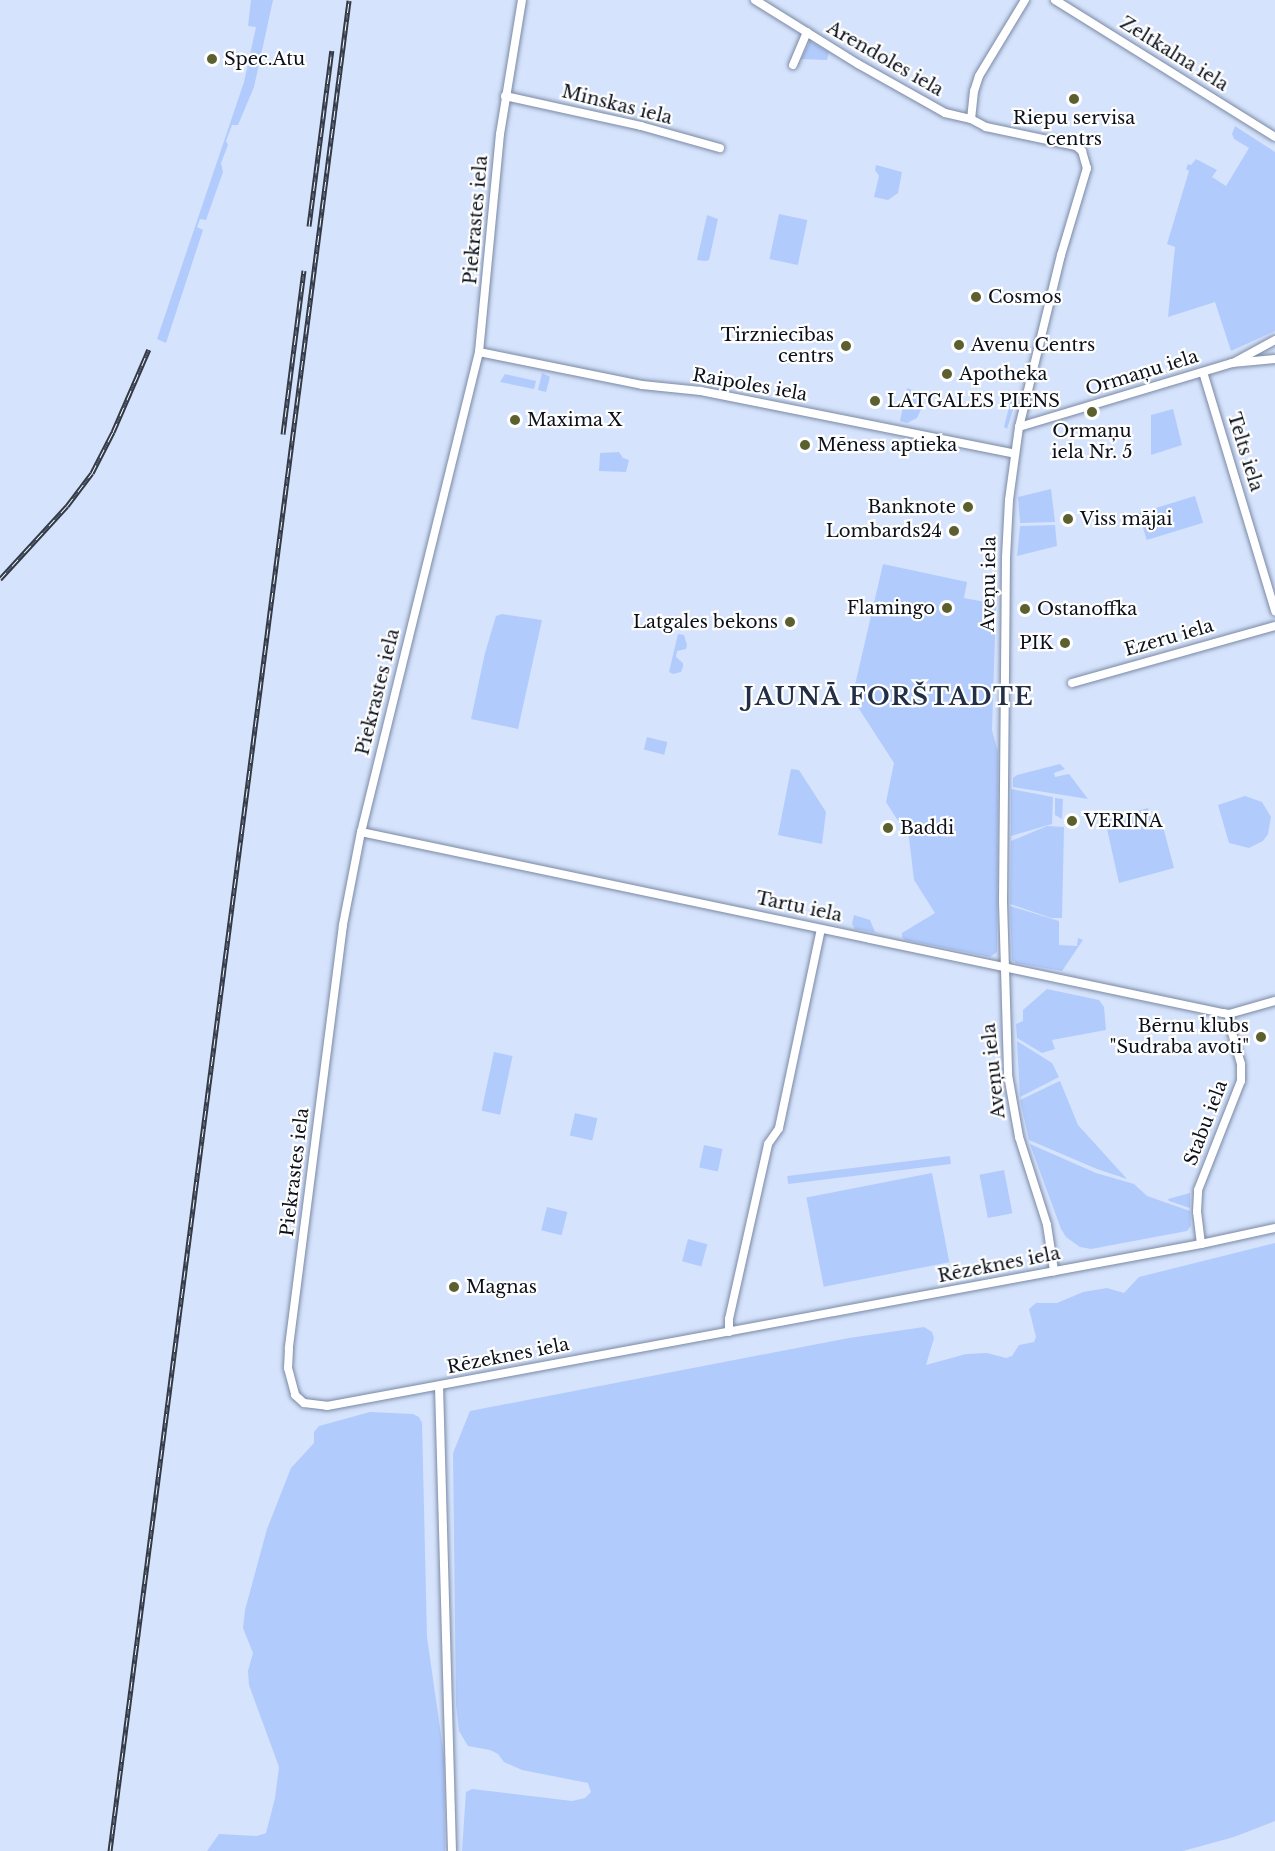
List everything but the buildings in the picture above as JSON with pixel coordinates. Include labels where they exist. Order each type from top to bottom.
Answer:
[{"type":"street","name":"Piekrastes iela","points":[[295,1395],[288,1368],[289,1349],[343,925],[361,832],[478,352],[505,96],[522,0]]},
{"type":"street","name":"Arendoles iela","points":[[755,0],[766,3],[807,32],[945,113],[971,119]]},
{"type":"street","points":[[971,119],[974,91],[980,76],[1026,0]]},
{"type":"street","name":"Zeltkalna iela","points":[[1055,0],[1275,137]]},
{"type":"street","points":[[793,65],[807,32]]},
{"type":"street","name":"Minskas iela","points":[[505,96],[641,126],[720,148]]},
{"type":"street","name":"Aveņu iela","points":[[971,119],[986,127],[1076,146],[1082,151],[1087,168],[1061,255],[1019,427],[1009,500],[1006,557],[1004,967],[1011,1101],[1019,1137],[1047,1226],[1054,1271]]},
{"type":"street","points":[[1232,363],[1275,340]]},
{"type":"street","name":"Raipoles iela","points":[[478,352],[642,385],[701,391],[1015,454]]},
{"type":"street","points":[[1248,364],[1275,354]]},
{"type":"street","name":"Ormaņu iela","points":[[1019,427],[1232,363],[1248,364],[1275,359]]},
{"type":"street","name":"Telts iela","points":[[1203,372],[1275,611]]},
{"type":"street","name":"Ezeru iela","points":[[1072,683],[1275,626]]},
{"type":"street","name":"Tartu iela","points":[[361,832],[1229,1014]]},
{"type":"street","points":[[729,1332],[729,1319],[768,1144],[779,1128],[821,929]]},
{"type":"street","points":[[1229,1014],[1275,1001]]},
{"type":"street","name":"Stabu iela","points":[[1201,1244],[1198,1190],[1241,1081],[1241,1064],[1230,1026],[1229,1014]]},
{"type":"street","name":"Rēzeknes iela","points":[[295,1395],[304,1403],[327,1406],[1201,1244],[1275,1228]]},
{"type":"street","points":[[439,1386],[452,1851]]},
{"type":"shaded area","points":[[251,0],[273,0],[254,87],[238,125],[232,125],[226,141],[228,145],[221,163],[223,172],[206,220],[200,219],[197,227],[203,230],[166,343],[157,339],[244,82],[256,27],[248,26]]},
{"type":"shaded area","points":[[810,41],[829,52],[827,60],[801,59]]},
{"type":"shaded area","points":[[1235,126],[1275,152],[1275,331],[1231,351],[1215,302],[1168,317],[1175,247],[1167,244],[1189,171],[1186,169],[1188,164],[1191,165],[1196,159],[1217,170],[1212,177],[1226,186],[1249,148],[1234,139],[1232,134]]},
{"type":"shaded area","points":[[876,165],[902,172],[898,193],[888,200],[874,197],[879,176],[875,170]]},
{"type":"shaded area","points":[[779,214],[807,220],[798,265],[769,259]]},
{"type":"shaded area","points":[[707,215],[718,219],[709,260],[697,260]]},
{"type":"shaded area","points":[[542,373],[550,377],[546,392],[538,390]]},
{"type":"shaded area","points":[[505,374],[536,381],[534,389],[500,382]]},
{"type":"shaded area","points":[[907,388],[919,393],[923,405],[917,418],[907,423],[900,421]]},
{"type":"shaded area","points":[[1011,399],[1016,400],[1007,429],[1004,427]]},
{"type":"shaded area","points":[[1173,409],[1182,445],[1151,455],[1151,415]]},
{"type":"shaded area","points":[[619,452],[623,458],[629,460],[626,472],[599,471],[600,453]]},
{"type":"shaded area","points":[[1051,489],[1055,522],[1020,523],[1018,497]]},
{"type":"shaded area","points":[[1195,496],[1203,523],[1147,540],[1139,513]]},
{"type":"shaded area","points":[[1055,525],[1057,546],[1017,556],[1020,526]]},
{"type":"shaded area","points":[[883,564],[967,582],[964,598],[996,604],[992,730],[998,752],[997,952],[990,957],[905,940],[902,937],[902,933],[935,913],[914,880],[909,838],[886,802],[894,763],[852,698]]},
{"type":"shaded area","points":[[502,614],[542,620],[518,729],[471,719],[485,653],[496,616]]},
{"type":"shaded area","points":[[678,634],[684,635],[687,645],[686,649],[677,651],[676,657],[683,663],[683,667],[681,672],[673,674],[669,672]]},
{"type":"shaded area","points":[[647,737],[667,742],[664,755],[644,750]]},
{"type":"shaded area","points":[[1060,764],[1065,769],[1054,773],[1055,777],[1069,774],[1088,799],[1013,787],[1013,778],[1017,775]]},
{"type":"shaded area","points":[[791,769],[799,770],[826,812],[822,844],[778,835]]},
{"type":"shaded area","points":[[1011,789],[1053,797],[1052,824],[1011,836]]},
{"type":"shaded area","points":[[1245,796],[1262,802],[1271,817],[1268,834],[1263,841],[1249,848],[1229,843],[1218,805]]},
{"type":"shaded area","points":[[1055,798],[1063,799],[1062,819],[1055,815]]},
{"type":"shaded area","points":[[1148,808],[1153,825],[1162,823],[1174,868],[1119,883],[1105,820]]},
{"type":"shaded area","points":[[1047,826],[1064,827],[1062,918],[1051,918],[1010,904],[1011,841]]},
{"type":"shaded area","points":[[1010,906],[1059,921],[1059,945],[1077,946],[1078,938],[1083,940],[1062,971],[1016,963],[1012,960]]},
{"type":"shaded area","points":[[854,915],[870,920],[875,932],[883,934],[855,929],[852,924]]},
{"type":"shaded area","points":[[1047,989],[1099,1000],[1104,1007],[1106,1030],[1052,1040],[1055,1049],[1042,1053],[1017,1038],[1016,1024],[1023,1021],[1023,1010]]},
{"type":"shaded area","points":[[1017,1041],[1052,1063],[1059,1077],[1020,1097]]},
{"type":"shaded area","points":[[494,1052],[513,1056],[500,1115],[482,1111]]},
{"type":"shaded area","points":[[1060,1081],[1078,1125],[1127,1179],[1097,1169],[1029,1140],[1020,1100]]},
{"type":"shaded area","points":[[575,1113],[597,1118],[592,1141],[570,1135]]},
{"type":"shaded area","points":[[1030,1144],[1096,1173],[1134,1184],[1147,1196],[1190,1211],[1191,1226],[1187,1231],[1091,1249],[1080,1247],[1066,1237],[1061,1229]]},
{"type":"shaded area","points":[[704,1145],[723,1149],[718,1171],[699,1167]]},
{"type":"shaded area","points":[[950,1156],[951,1164],[788,1184],[787,1176]]},
{"type":"shaded area","points":[[1004,1170],[1012,1213],[988,1218],[979,1175]]},
{"type":"shaded area","points":[[932,1173],[949,1262],[824,1287],[806,1197]]},
{"type":"shaded area","points":[[1190,1193],[1190,1208],[1168,1199]]},
{"type":"shaded area","points":[[547,1207],[567,1212],[562,1235],[541,1230]]},
{"type":"shaded area","points":[[688,1239],[707,1244],[701,1266],[682,1261]]},
{"type":"shaded area","points":[[1275,1243],[1275,1821],[1234,1837],[1183,1851],[462,1851],[466,1792],[472,1789],[572,1801],[585,1798],[591,1792],[588,1783],[522,1770],[504,1762],[498,1754],[490,1750],[468,1746],[459,1731],[456,1705],[453,1453],[470,1411],[849,1338],[924,1327],[932,1332],[934,1338],[926,1365],[966,1354],[987,1353],[1006,1358],[1012,1356],[1019,1345],[1034,1342],[1036,1337],[1029,1309],[1036,1303],[1057,1303],[1083,1292],[1107,1288],[1124,1293],[1139,1277]]},
{"type":"shaded area","points":[[370,1412],[413,1414],[419,1417],[422,1423],[427,1637],[444,1756],[445,1851],[207,1851],[219,1834],[257,1836],[266,1833],[275,1798],[279,1767],[249,1685],[248,1671],[253,1653],[243,1628],[245,1610],[267,1529],[291,1468],[314,1443],[314,1432],[319,1426]]},
{"type":"railway","points":[[110,1851],[349,0]]},
{"type":"railway","points":[[309,226],[332,50]]},
{"type":"railway","points":[[283,434],[304,270]]},
{"type":"railway","points":[[0,579],[67,506],[92,473],[113,432],[149,349]]},
{"type":"place","name":"Spec.Atu","points":[[212,59]]},
{"type":"place","name":"Riepu servisa centrs","points":[[1074,99]]},
{"type":"place","name":"Cosmos","points":[[976,297]]},
{"type":"place","name":"Avenu Centrs","points":[[959,345]]},
{"type":"place","name":"Tirzniecības centrs","points":[[846,346]]},
{"type":"place","name":"Apotheka","points":[[947,374]]},
{"type":"place","name":"LATGALES PIENS","points":[[875,401]]},
{"type":"place","name":"Ormaņu iela Nr. 5","points":[[1092,412]]},
{"type":"place","name":"Maxima X","points":[[515,420]]},
{"type":"place","name":"Mēness aptieka","points":[[805,445]]},
{"type":"place","name":"Banknote","points":[[968,507]]},
{"type":"place","name":"Viss mājai","points":[[1068,519]]},
{"type":"place","name":"Lombards24","points":[[954,531]]},
{"type":"place","name":"Flamingo","points":[[947,608]]},
{"type":"place","name":"Ostanoffka","points":[[1025,609]]},
{"type":"place","name":"Latgales bekons","points":[[790,622]]},
{"type":"place","name":"PIK","points":[[1065,643]]},
{"type":"place","name":"VERINA","points":[[1072,821]]},
{"type":"place","name":"Baddi","points":[[888,828]]},
{"type":"place","name":"Bērnu klubs \"Sudraba avoti\"","points":[[1261,1037]]},
{"type":"place","name":"Magnas","points":[[454,1287]]},
{"type":"district","name":"JAUNĀ FORŠTADTE","points":[[889,697]]}]
